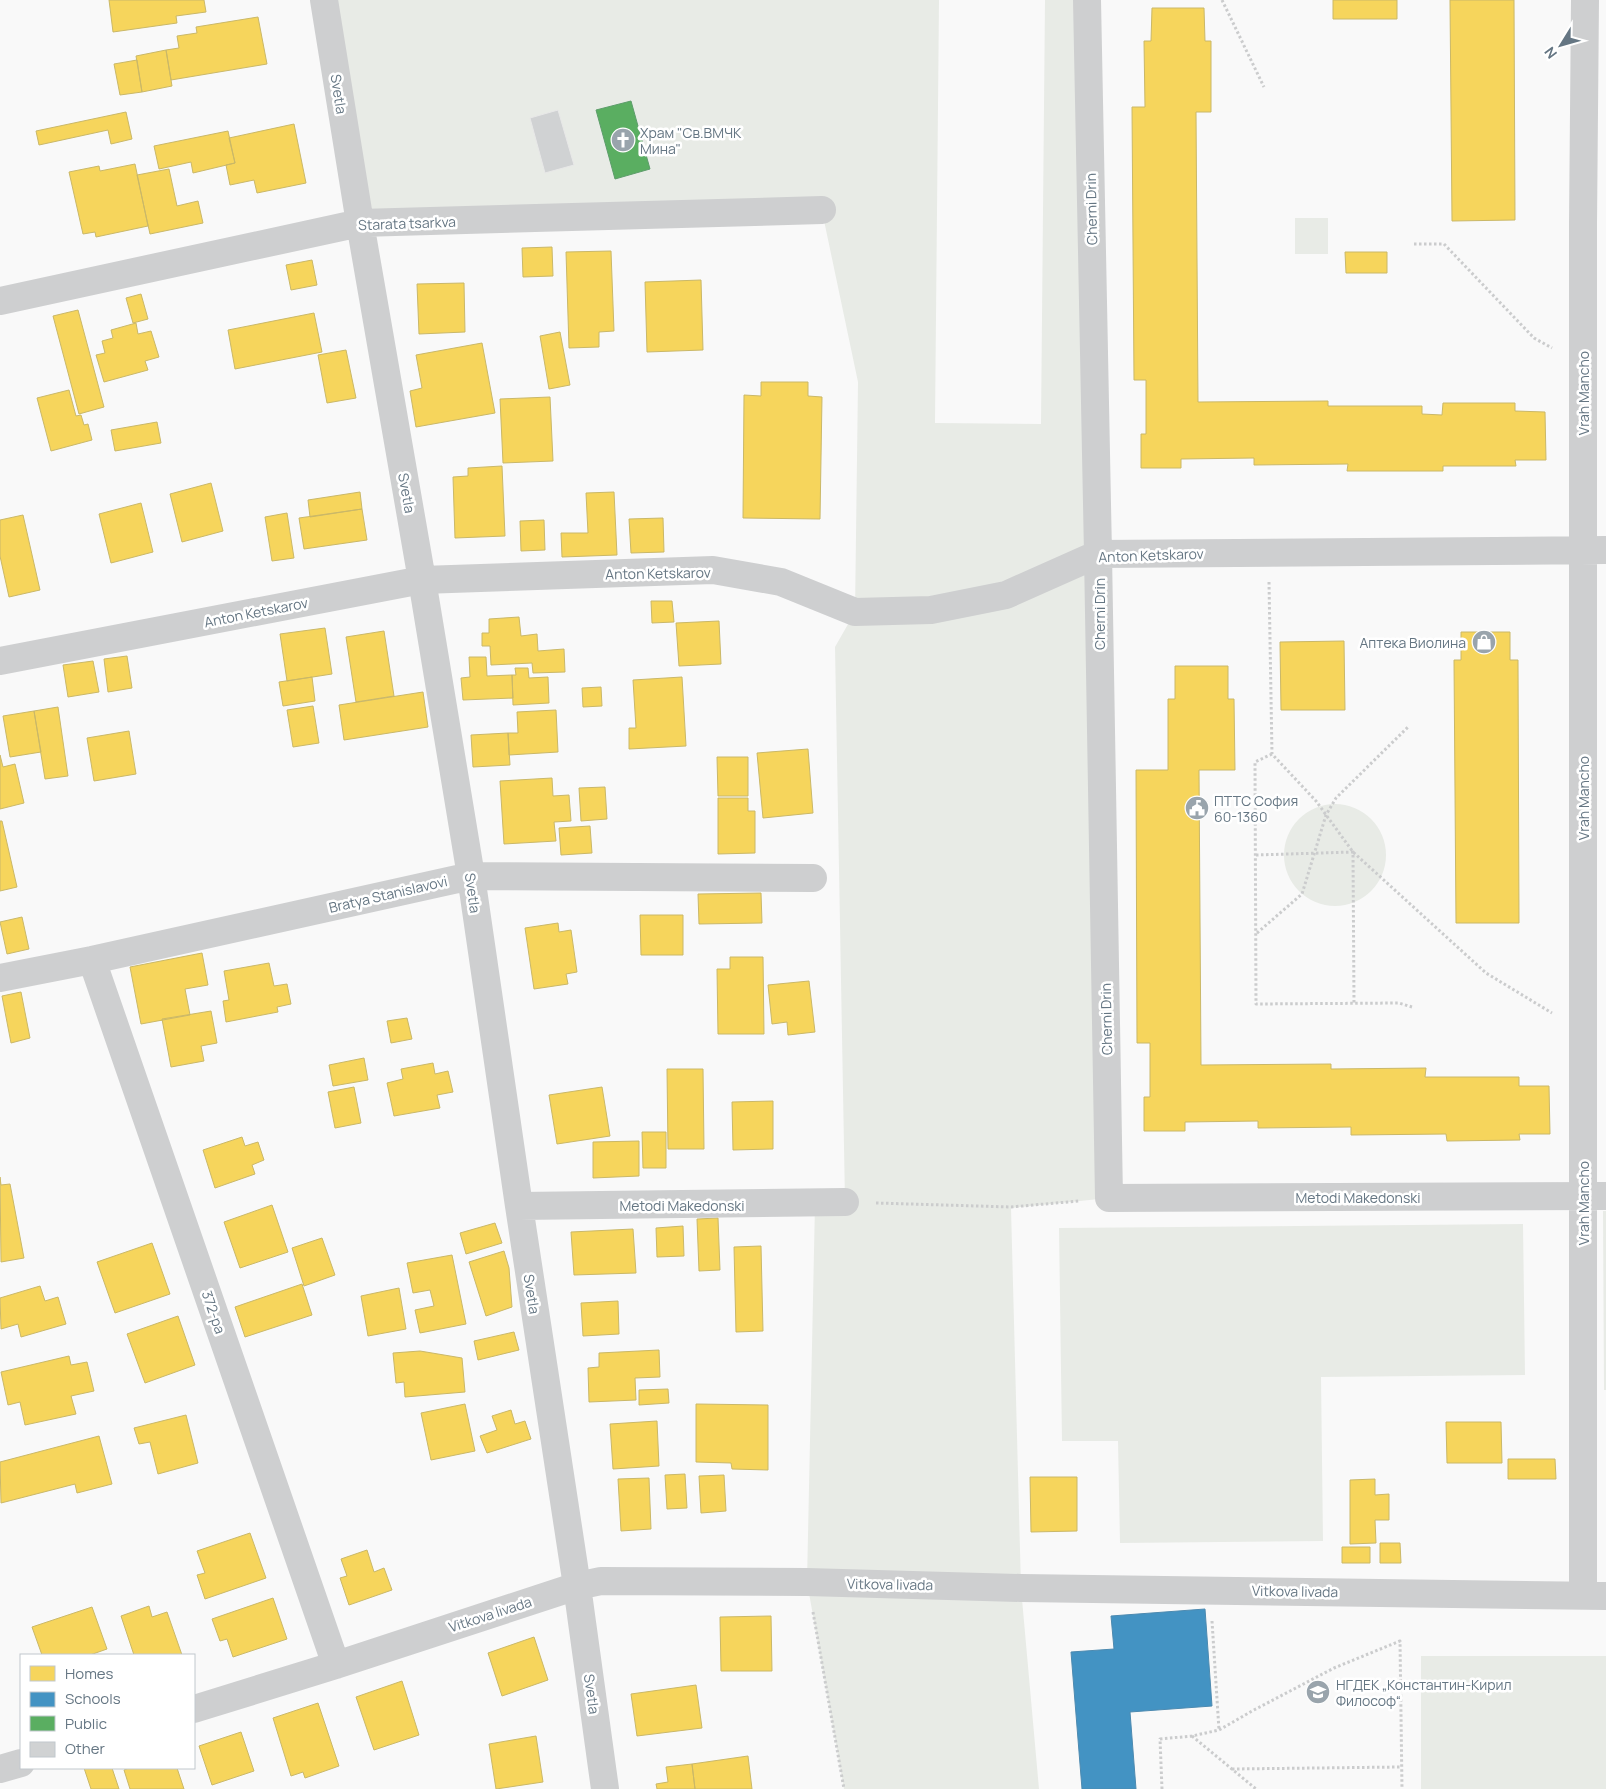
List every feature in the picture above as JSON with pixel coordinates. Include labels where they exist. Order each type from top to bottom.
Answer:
[{"type":"street","name":"Svetla","points":[[324,0],[360,224],[471,876],[518,1206],[577,1586],[604,1789]]},
{"type":"street","name":"Cherni Drin","points":[[1086,0],[1109,1198]]},
{"type":"street","name":"Vrah Mancho","points":[[1585,0],[1594,224],[1582,366],[1594,550],[1583,1031],[1595,1196],[1595,1596]]},
{"type":"street","name":"Starata tsarkva","points":[[0,301],[360,224],[822,210]]},
{"type":"street","name":"Anton Ketskarov","points":[[0,661],[422,580],[713,570],[781,582],[855,612],[931,610],[1006,595],[1098,554],[1594,550]]},
{"type":"street","name":"Bratya Stanislavovi","points":[[0,978],[92,960],[471,876],[813,878]]},
{"type":"street","name":"372-ра","points":[[92,960],[336,1665]]},
{"type":"street","name":"Metodi Makedonski","points":[[1109,1198],[1595,1196]]},
{"type":"street","name":"Metodi Makedonski","points":[[518,1206],[845,1202]]},
{"type":"street","name":"Vitkova livada","points":[[195,1709],[336,1665],[577,1586],[601,1581],[808,1582],[1595,1596]]},
{"type":"street","points":[[0,1769],[20,1762]]},
{"type":"path","points":[[1222,0],[1264,88]]},
{"type":"path","points":[[1414,244],[1444,244],[1534,338],[1582,366]]},
{"type":"path","points":[[1269,553],[1272,754],[1316,801],[1353,852],[1486,973],[1583,1031]]},
{"type":"path","points":[[1256,933],[1302,894],[1326,815],[1336,798],[1409,726]]},
{"type":"path","points":[[1272,754],[1255,762],[1256,1004],[1399,1003],[1412,1007]]},
{"type":"path","points":[[1256,855],[1353,852]]},
{"type":"path","points":[[1353,852],[1354,1003]]},
{"type":"path","points":[[845,1202],[1011,1207],[1109,1198]]},
{"type":"path","points":[[808,1582],[844,1789]]},
{"type":"path","points":[[1210,1590],[1219,1730]]},
{"type":"path","points":[[1162,1789],[1160,1738],[1192,1736],[1219,1730],[1334,1668],[1400,1641],[1402,1789]]},
{"type":"path","points":[[1192,1736],[1256,1789]]},
{"type":"path","points":[[1232,1769],[1402,1768]]},
{"type":"shaded area","points":[[324,0],[939,0],[935,423],[1041,424],[1045,0],[1087,0],[1109,1198],[1011,1208],[1021,1588],[1039,1789],[844,1789],[807,1582],[815,1204],[845,1202],[835,647],[855,612],[858,382],[822,211],[360,223]]},
{"type":"shaded area","points":[[1295,218],[1328,218],[1328,254],[1295,254]]},
{"type":"shaded area","points":[[1335,804],[1354,808],[1371,819],[1382,836],[1386,855],[1382,874],[1371,891],[1354,902],[1335,906],[1316,902],[1299,891],[1288,874],[1284,855],[1288,836],[1299,819],[1316,808]]},
{"type":"shaded area","points":[[1603,1211],[1606,1211],[1606,1390],[1604,1390]]},
{"type":"shaded area","points":[[1523,1224],[1525,1375],[1321,1377],[1323,1541],[1120,1543],[1118,1441],[1062,1441],[1059,1228]]},
{"type":"shaded area","points":[[1421,1656],[1606,1656],[1606,1789],[1421,1789]]},
{"type":"building: Homes","points":[[109,0],[204,0],[206,12],[176,16],[177,23],[113,32]]},
{"type":"building: Homes","points":[[1333,0],[1397,0],[1397,19],[1333,19]]},
{"type":"building: Homes","points":[[1450,0],[1514,0],[1515,220],[1452,221]]},
{"type":"building: Homes","points":[[1152,8],[1204,8],[1205,41],[1211,41],[1211,112],[1196,112],[1198,402],[1328,401],[1328,406],[1422,406],[1422,414],[1442,415],[1443,403],[1515,403],[1515,411],[1545,412],[1546,460],[1515,460],[1516,466],[1443,466],[1443,471],[1347,471],[1348,464],[1254,465],[1254,458],[1181,459],[1181,468],[1141,468],[1141,434],[1146,434],[1146,380],[1134,380],[1132,107],[1145,107],[1144,41],[1151,41]]},
{"type":"building: Homes","points":[[258,17],[267,64],[171,80],[166,50],[179,48],[177,36],[197,33],[196,27]]},
{"type":"building: Homes","points":[[166,50],[172,86],[142,92],[136,56]]},
{"type":"building: Homes","points":[[137,60],[142,92],[120,95],[114,64]]},
{"type":"building: Homes","points":[[126,112],[132,139],[111,144],[108,130],[39,145],[36,131]]},
{"type":"building: Homes","points":[[294,124],[306,183],[257,193],[254,180],[230,185],[226,165],[235,163],[229,138]]},
{"type":"building: Homes","points":[[228,131],[235,163],[193,173],[191,162],[159,169],[154,146]]},
{"type":"building: Homes","points":[[135,164],[148,226],[96,237],[95,232],[83,234],[69,172],[99,166],[100,171]]},
{"type":"building: Homes","points":[[169,169],[177,206],[198,201],[203,223],[150,234],[137,175]]},
{"type":"building: Homes","points":[[552,247],[553,276],[523,277],[522,248]]},
{"type":"building: Homes","points":[[611,251],[614,331],[599,332],[599,347],[569,348],[566,252]]},
{"type":"building: Homes","points":[[1345,252],[1387,252],[1387,273],[1346,273]]},
{"type":"building: Homes","points":[[312,260],[317,285],[291,290],[286,265]]},
{"type":"building: Homes","points":[[701,280],[703,350],[647,352],[645,282]]},
{"type":"building: Homes","points":[[464,283],[465,332],[419,334],[417,284]]},
{"type":"building: Homes","points":[[141,294],[148,319],[133,323],[126,298]]},
{"type":"building: Homes","points":[[78,310],[104,407],[79,414],[53,316]]},
{"type":"building: Homes","points":[[314,313],[322,352],[235,369],[228,330]]},
{"type":"building: Homes","points":[[136,323],[138,334],[151,331],[159,357],[145,361],[148,370],[104,382],[96,355],[105,353],[102,341],[113,338],[111,330]]},
{"type":"building: Homes","points":[[560,332],[570,385],[549,389],[540,336]]},
{"type":"building: Homes","points":[[482,343],[495,413],[416,427],[410,391],[422,388],[416,355]]},
{"type":"building: Homes","points":[[346,350],[356,398],[327,403],[318,355]]},
{"type":"building: Homes","points":[[761,382],[808,382],[808,396],[822,397],[820,519],[743,518],[744,395],[761,396]]},
{"type":"building: Homes","points":[[69,390],[76,416],[81,415],[84,425],[88,424],[92,440],[51,451],[37,398]]},
{"type":"building: Homes","points":[[550,397],[553,461],[503,463],[500,399]]},
{"type":"building: Homes","points":[[157,422],[161,443],[115,451],[111,430]]},
{"type":"building: Homes","points":[[502,466],[505,536],[455,538],[453,477],[468,476],[468,468]]},
{"type":"building: Homes","points":[[211,483],[223,531],[182,542],[170,494]]},
{"type":"building: Homes","points":[[360,492],[362,509],[310,517],[308,500]]},
{"type":"building: Homes","points":[[614,492],[617,555],[562,557],[561,533],[588,533],[586,493]]},
{"type":"building: Homes","points":[[141,503],[153,552],[111,563],[99,514]]},
{"type":"building: Homes","points":[[362,509],[367,540],[304,549],[299,518]]},
{"type":"building: Homes","points":[[287,513],[294,558],[272,561],[265,517]]},
{"type":"building: Homes","points":[[23,515],[40,590],[9,597],[0,556],[0,520]]},
{"type":"building: Homes","points":[[663,518],[664,552],[631,553],[629,519]]},
{"type":"building: Homes","points":[[544,520],[545,550],[521,551],[520,521]]},
{"type":"building: Homes","points":[[651,601],[672,601],[674,622],[652,623]]},
{"type":"building: Homes","points":[[519,617],[521,636],[537,634],[538,651],[564,649],[565,672],[533,673],[532,663],[491,665],[490,646],[482,646],[482,633],[489,633],[489,619]]},
{"type":"building: Homes","points":[[719,621],[721,664],[679,666],[676,623]]},
{"type":"building: Homes","points":[[325,628],[332,674],[287,681],[280,634]]},
{"type":"building: Homes","points":[[384,631],[394,696],[356,702],[346,637]]},
{"type":"building: Homes","points":[[1461,632],[1510,632],[1510,660],[1518,660],[1519,923],[1456,923],[1454,660],[1461,660]]},
{"type":"building: Homes","points":[[1344,641],[1345,710],[1281,710],[1280,642]]},
{"type":"building: Homes","points":[[127,656],[132,688],[108,692],[104,659]]},
{"type":"building: Homes","points":[[469,657],[486,657],[487,676],[512,675],[513,698],[463,700],[461,678],[470,677]]},
{"type":"building: Homes","points":[[93,661],[99,692],[68,697],[63,665]]},
{"type":"building: Homes","points":[[1175,666],[1228,666],[1228,699],[1234,699],[1235,770],[1199,770],[1201,1065],[1331,1064],[1331,1069],[1426,1068],[1425,1077],[1519,1077],[1519,1086],[1549,1086],[1550,1134],[1519,1134],[1520,1140],[1447,1141],[1446,1134],[1351,1135],[1351,1127],[1258,1128],[1258,1121],[1185,1122],[1185,1131],[1144,1131],[1144,1097],[1150,1097],[1150,1043],[1137,1043],[1136,770],[1168,770],[1168,699],[1175,699]]},
{"type":"building: Homes","points":[[515,668],[528,668],[529,678],[548,677],[549,703],[513,705],[512,675],[516,675]]},
{"type":"building: Homes","points":[[312,677],[315,701],[283,706],[279,682]]},
{"type":"building: Homes","points":[[682,677],[686,746],[629,749],[629,728],[636,728],[633,680]]},
{"type":"building: Homes","points":[[601,687],[602,706],[583,707],[582,688]]},
{"type":"building: Homes","points":[[423,692],[428,727],[344,740],[339,705]]},
{"type":"building: Homes","points":[[313,706],[319,743],[293,747],[287,710]]},
{"type":"building: Homes","points":[[58,707],[68,776],[45,779],[34,711]]},
{"type":"building: Homes","points":[[556,710],[558,752],[509,755],[508,733],[518,733],[517,712]]},
{"type":"building: Homes","points":[[34,711],[41,752],[10,757],[3,716]]},
{"type":"building: Homes","points":[[129,731],[136,774],[94,781],[87,738]]},
{"type":"building: Homes","points":[[508,733],[510,765],[473,767],[471,735]]},
{"type":"building: Homes","points":[[808,749],[813,813],[763,818],[757,753]]},
{"type":"building: Homes","points":[[0,755],[3,767],[15,764],[24,803],[0,809]]},
{"type":"building: Homes","points":[[717,757],[748,757],[748,796],[718,796]]},
{"type":"building: Homes","points":[[552,778],[553,796],[569,795],[571,821],[554,822],[556,841],[504,844],[500,781]]},
{"type":"building: Homes","points":[[605,787],[607,819],[581,821],[579,788]]},
{"type":"building: Homes","points":[[718,798],[748,798],[748,811],[755,811],[755,853],[718,854]]},
{"type":"building: Homes","points":[[0,821],[2,821],[17,887],[0,891]]},
{"type":"building: Homes","points":[[590,826],[592,853],[561,855],[559,828]]},
{"type":"building: Homes","points":[[761,893],[762,923],[699,924],[698,894]]},
{"type":"building: Homes","points":[[640,915],[683,915],[683,955],[641,955]]},
{"type":"building: Homes","points":[[22,917],[29,949],[7,954],[0,922]]},
{"type":"building: Homes","points":[[558,923],[559,932],[571,930],[577,972],[566,974],[568,984],[534,989],[525,928]]},
{"type":"building: Homes","points":[[202,953],[208,985],[185,989],[190,1015],[141,1024],[130,967]]},
{"type":"building: Homes","points":[[730,957],[763,957],[764,1034],[718,1034],[717,969],[730,969]]},
{"type":"building: Homes","points":[[269,963],[274,986],[287,984],[291,1004],[277,1007],[278,1012],[226,1022],[223,1001],[229,1000],[224,971]]},
{"type":"building: Homes","points":[[809,981],[815,1032],[788,1035],[787,1022],[772,1024],[768,985]]},
{"type":"building: Homes","points":[[21,992],[30,1038],[11,1043],[2,996]]},
{"type":"building: Homes","points":[[211,1011],[217,1043],[201,1046],[204,1061],[171,1067],[162,1019]]},
{"type":"building: Homes","points":[[407,1018],[412,1039],[391,1043],[387,1021]]},
{"type":"building: Homes","points":[[364,1058],[368,1080],[333,1086],[329,1065]]},
{"type":"building: Homes","points":[[433,1063],[435,1074],[448,1071],[453,1092],[437,1095],[440,1108],[394,1116],[387,1083],[403,1079],[401,1069]]},
{"type":"building: Homes","points":[[667,1069],[703,1069],[704,1149],[668,1149]]},
{"type":"building: Homes","points":[[354,1087],[361,1123],[335,1128],[328,1092]]},
{"type":"building: Homes","points":[[602,1087],[610,1136],[557,1144],[549,1095]]},
{"type":"building: Homes","points":[[773,1101],[773,1149],[733,1150],[732,1102]]},
{"type":"building: Homes","points":[[642,1132],[666,1132],[666,1168],[643,1168]]},
{"type":"building: Homes","points":[[242,1137],[245,1146],[258,1142],[264,1160],[252,1165],[255,1174],[215,1188],[203,1150]]},
{"type":"building: Homes","points":[[639,1141],[639,1176],[593,1178],[593,1142]]},
{"type":"building: Homes","points":[[0,1177],[1,1185],[10,1184],[24,1258],[1,1262]]},
{"type":"building: Homes","points":[[272,1205],[288,1252],[240,1268],[224,1222]]},
{"type":"building: Homes","points":[[718,1218],[720,1270],[699,1271],[697,1219]]},
{"type":"building: Homes","points":[[495,1223],[502,1243],[466,1254],[460,1233]]},
{"type":"building: Homes","points":[[683,1226],[684,1256],[657,1257],[656,1228]]},
{"type":"building: Homes","points":[[633,1229],[636,1273],[574,1275],[571,1232]]},
{"type":"building: Homes","points":[[322,1238],[335,1275],[304,1286],[292,1248]]},
{"type":"building: Homes","points":[[152,1243],[170,1294],[115,1313],[97,1262]]},
{"type":"building: Homes","points":[[761,1246],[763,1331],[736,1332],[734,1247]]},
{"type":"building: Homes","points":[[504,1251],[509,1268],[512,1307],[486,1316],[469,1262]]},
{"type":"building: Homes","points":[[452,1255],[466,1324],[420,1333],[415,1310],[434,1306],[430,1290],[413,1293],[407,1263]]},
{"type":"building: Homes","points":[[302,1284],[312,1315],[245,1337],[235,1307]]},
{"type":"building: Homes","points":[[40,1286],[45,1301],[58,1297],[66,1324],[21,1337],[18,1324],[1,1329],[0,1298]]},
{"type":"building: Homes","points":[[399,1288],[406,1329],[368,1336],[361,1296]]},
{"type":"building: Homes","points":[[618,1301],[619,1334],[583,1336],[581,1303]]},
{"type":"building: Homes","points":[[178,1316],[195,1365],[145,1383],[127,1334]]},
{"type":"building: Homes","points":[[514,1332],[519,1350],[478,1360],[474,1341]]},
{"type":"building: Homes","points":[[659,1350],[660,1377],[635,1378],[636,1400],[589,1402],[588,1368],[599,1367],[599,1353]]},
{"type":"building: Homes","points":[[420,1351],[462,1358],[465,1392],[405,1397],[404,1382],[396,1383],[393,1353]]},
{"type":"building: Homes","points":[[69,1356],[71,1365],[87,1362],[94,1391],[71,1396],[76,1414],[25,1425],[20,1402],[8,1405],[1,1372]]},
{"type":"building: Homes","points":[[668,1389],[669,1403],[639,1405],[639,1390]]},
{"type":"building: Homes","points":[[465,1404],[475,1451],[431,1460],[421,1413]]},
{"type":"building: Homes","points":[[696,1404],[768,1405],[768,1470],[732,1469],[731,1463],[696,1462]]},
{"type":"building: Homes","points":[[511,1410],[515,1424],[525,1421],[531,1439],[487,1453],[480,1436],[497,1430],[492,1416]]},
{"type":"building: Homes","points":[[186,1415],[198,1463],[158,1474],[150,1442],[139,1444],[134,1428]]},
{"type":"building: Homes","points":[[657,1421],[659,1466],[613,1469],[610,1424]]},
{"type":"building: Homes","points":[[1446,1422],[1501,1422],[1502,1463],[1447,1463]]},
{"type":"building: Homes","points":[[99,1436],[112,1484],[77,1493],[75,1484],[1,1503],[0,1462]]},
{"type":"building: Homes","points":[[1508,1459],[1555,1459],[1556,1479],[1508,1479]]},
{"type":"building: Homes","points":[[685,1474],[687,1508],[667,1509],[665,1475]]},
{"type":"building: Homes","points":[[724,1475],[726,1511],[701,1513],[699,1476]]},
{"type":"building: Homes","points":[[1030,1477],[1077,1477],[1077,1531],[1031,1532]]},
{"type":"building: Homes","points":[[649,1478],[651,1529],[621,1531],[618,1479]]},
{"type":"building: Homes","points":[[1375,1479],[1375,1495],[1389,1494],[1389,1520],[1375,1520],[1376,1543],[1350,1544],[1350,1480]]},
{"type":"building: Homes","points":[[250,1533],[266,1578],[205,1599],[197,1575],[205,1573],[197,1551]]},
{"type":"building: Homes","points":[[1380,1543],[1400,1543],[1401,1563],[1380,1563]]},
{"type":"building: Homes","points":[[1342,1547],[1370,1547],[1370,1563],[1342,1563]]},
{"type":"building: Homes","points":[[367,1550],[374,1572],[384,1568],[392,1590],[349,1605],[340,1578],[347,1576],[341,1559]]},
{"type":"building: Homes","points":[[273,1598],[287,1639],[233,1657],[227,1639],[220,1641],[212,1619]]},
{"type":"building: Homes","points":[[149,1606],[152,1617],[167,1612],[182,1654],[134,1654],[121,1616]]},
{"type":"building: Homes","points":[[92,1607],[107,1649],[93,1654],[42,1654],[32,1627]]},
{"type":"building: Homes","points":[[771,1616],[772,1671],[721,1671],[720,1617]]},
{"type":"building: Homes","points":[[534,1637],[548,1680],[502,1696],[488,1653]]},
{"type":"building: Homes","points":[[402,1681],[419,1735],[374,1750],[356,1697]]},
{"type":"building: Homes","points":[[696,1685],[702,1728],[637,1736],[631,1694]]},
{"type":"building: Homes","points":[[318,1703],[339,1766],[305,1778],[303,1772],[291,1776],[273,1718]]},
{"type":"building: Homes","points":[[241,1732],[254,1771],[212,1785],[199,1746]]},
{"type":"building: Homes","points":[[536,1736],[543,1782],[496,1789],[489,1744]]},
{"type":"building: Homes","points":[[748,1756],[752,1789],[695,1789],[692,1764]]},
{"type":"building: Homes","points":[[692,1764],[695,1789],[657,1789],[656,1784],[668,1782],[666,1767]]},
{"type":"building: Homes","points":[[84,1769],[112,1769],[119,1789],[91,1789]]},
{"type":"building: Homes","points":[[177,1769],[184,1789],[130,1789],[124,1770]]},
{"type":"building: Schools","points":[[1205,1609],[1212,1706],[1130,1712],[1136,1789],[1082,1789],[1071,1652],[1114,1649],[1111,1616]]},
{"type":"building: Public","name":"Храм \"Св.ВМЧК Мина\"","points":[[631,101],[650,169],[615,179],[596,110]]},
{"type":"building: Other","points":[[558,110],[574,165],[545,173],[530,118]]},
{"type":"place","name":"Храм \"Св.ВМЧК Мина\"","points":[[623,140]]},
{"type":"place","name":"Аптека Виолина","points":[[1484,642]]},
{"type":"place","name":"ПТТС София 60-1360","points":[[1197,808]]},
{"type":"place","name":"НГДЕК „Константин-Кирил Философ“","points":[[1318,1692]]}]
